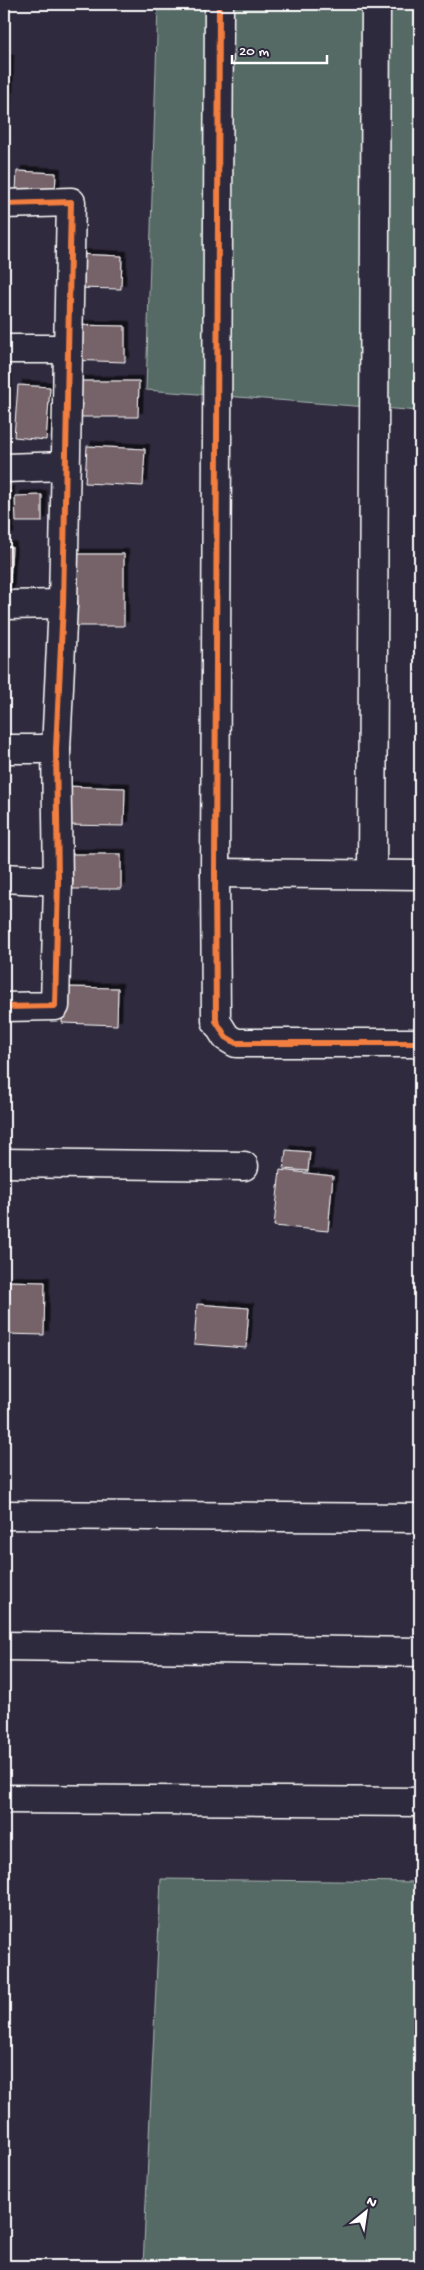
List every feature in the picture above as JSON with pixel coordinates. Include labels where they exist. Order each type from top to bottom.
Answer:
[{"type":"street","points":[[219,4],[216,1021],[226,1037],[236,1043],[420,1043]]},
{"type":"street","points":[[372,874],[376,4]]},
{"type":"street","points":[[4,204],[71,202],[63,604],[56,748],[58,881],[54,1006],[4,1007]]},
{"type":"street","points":[[4,349],[68,349]]},
{"type":"street","points":[[4,468],[66,466]]},
{"type":"street","points":[[4,605],[63,604]]},
{"type":"street","points":[[4,749],[56,748]]},
{"type":"street","points":[[215,873],[420,875]]},
{"type":"street","points":[[4,878],[58,881]]},
{"type":"street","points":[[4,1163],[244,1166]]},
{"type":"street","points":[[4,1514],[420,1518]]},
{"type":"street","points":[[4,1646],[420,1652]]},
{"type":"street","points":[[4,1799],[420,1802]]},
{"type":"green space","points":[[158,4],[420,4],[420,411],[146,390]]},
{"type":"green space","points":[[161,1879],[420,1882],[420,2266],[143,2266]]},
{"type":"building","points":[[4,59],[9,59],[8,97],[4,96]]},
{"type":"building","points":[[4,100],[7,100],[5,139],[4,139]]},
{"type":"building","points":[[17,171],[56,173],[55,194],[16,192]]},
{"type":"building","points":[[76,254],[122,256],[121,289],[75,288]]},
{"type":"building","points":[[70,325],[125,326],[125,362],[69,360]]},
{"type":"building","points":[[4,378],[7,378],[7,413],[4,413]]},
{"type":"building","points":[[80,381],[139,381],[138,417],[80,417]]},
{"type":"building","points":[[18,385],[50,387],[46,440],[14,437]]},
{"type":"building","points":[[87,446],[145,449],[143,486],[85,483]]},
{"type":"building","points":[[4,491],[10,491],[9,538],[4,538]]},
{"type":"building","points":[[42,495],[42,522],[16,522],[15,496]]},
{"type":"building","points":[[4,546],[12,547],[9,602],[4,602]]},
{"type":"building","points":[[64,554],[124,554],[124,626],[65,626]]},
{"type":"building","points":[[63,786],[125,788],[124,826],[62,825]]},
{"type":"building","points":[[61,854],[121,854],[121,889],[61,889]]},
{"type":"building","points":[[63,987],[118,988],[117,1025],[62,1023]]},
{"type":"building","points":[[286,1150],[310,1152],[308,1171],[284,1169]]},
{"type":"building","points":[[280,1170],[333,1176],[328,1231],[274,1226]]},
{"type":"building","points":[[6,1281],[45,1282],[44,1335],[5,1334]]},
{"type":"building","points":[[197,1304],[249,1308],[246,1348],[194,1344]]},
{"type":"cycle path","points":[[219,4],[216,1021],[226,1037],[236,1043],[420,1043]]},
{"type":"cycle path","points":[[4,204],[71,202],[63,604],[56,749],[58,881],[55,1006],[4,1007]]}]
